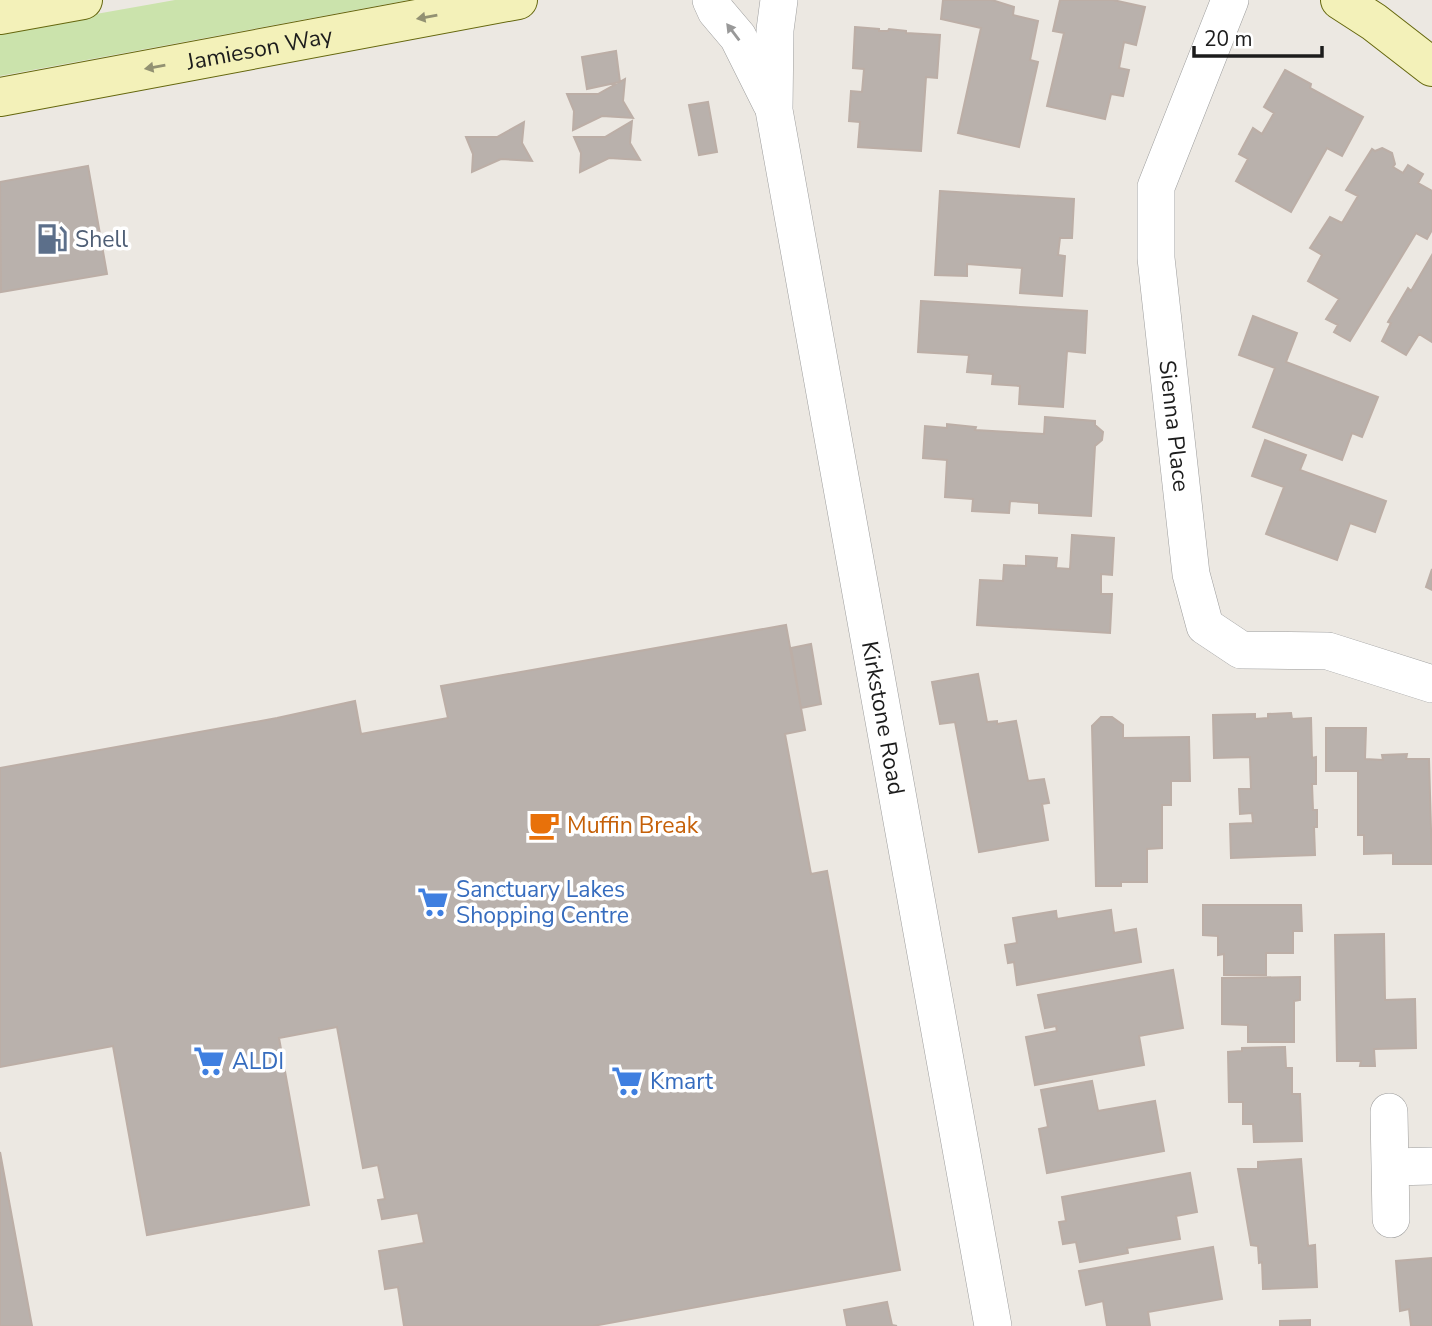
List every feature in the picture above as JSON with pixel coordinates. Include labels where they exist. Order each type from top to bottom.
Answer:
[{"type":"street","points":[[0,15],[83,0]]},
{"type":"street","name":"Jamieson Way","points":[[0,96],[518,0]]},
{"type":"street","name":"Kirkstone Road","points":[[712,0],[716,11],[738,37],[774,110]]},
{"type":"street","name":"Kirkstone Road","points":[[779,0],[775,30],[774,110],[993,1326]]},
{"type":"street","name":"Sienna Place","points":[[1230,0],[1156,187],[1156,258],[1191,574],[1205,626],[1241,650],[1328,651],[1432,684]]},
{"type":"street","points":[[1340,0],[1374,22],[1432,67]]},
{"type":"street","points":[[1389,1112],[1391,1219]]},
{"type":"street","points":[[1392,1167],[1432,1166]]},
{"type":"green space","points":[[175,0],[409,0],[0,76],[0,31]]},
{"type":"building","points":[[943,0],[992,0],[1014,7],[1013,15],[1038,21],[1030,60],[1038,62],[1019,147],[958,133],[981,28],[941,19]]},
{"type":"building","points":[[1060,0],[1113,0],[1145,7],[1136,45],[1124,42],[1119,68],[1129,70],[1123,96],[1111,94],[1105,119],[1047,106],[1064,33],[1053,31]]},
{"type":"building","points":[[855,27],[940,35],[937,78],[926,77],[921,151],[858,147],[860,122],[849,121],[851,91],[862,92],[864,69],[853,68]]},
{"type":"building","points":[[616,51],[620,82],[587,89],[582,57]]},
{"type":"building","points":[[1285,70],[1311,84],[1310,88],[1363,117],[1342,156],[1327,148],[1291,212],[1236,181],[1248,159],[1239,154],[1253,128],[1262,134],[1274,113],[1264,107]]},
{"type":"building","points":[[625,79],[623,101],[633,118],[602,116],[573,130],[574,111],[567,94],[598,94]]},
{"type":"building","points":[[708,102],[717,152],[699,155],[689,105]]},
{"type":"building","points":[[632,121],[630,143],[640,160],[609,158],[580,172],[581,153],[574,137],[605,137]]},
{"type":"building","points":[[524,122],[522,143],[532,161],[501,159],[472,172],[473,154],[466,137],[497,137]]},
{"type":"building","points":[[1382,148],[1392,153],[1395,164],[1393,167],[1403,173],[1408,165],[1423,174],[1418,183],[1432,191],[1432,230],[1427,239],[1416,233],[1350,341],[1334,332],[1338,325],[1326,319],[1339,299],[1308,281],[1322,255],[1310,248],[1330,217],[1342,223],[1358,196],[1346,190],[1372,149],[1375,151]]},
{"type":"building","points":[[88,166],[107,274],[1,292],[0,182]]},
{"type":"building","points":[[940,191],[1074,199],[1072,238],[1060,238],[1058,255],[1065,256],[1062,296],[1020,293],[1022,268],[967,264],[967,276],[935,275]]},
{"type":"building","points":[[1432,255],[1432,342],[1419,334],[1406,355],[1382,341],[1391,323],[1388,322],[1408,288],[1411,291]]},
{"type":"building","points":[[921,301],[1087,311],[1085,353],[1067,351],[1063,407],[1019,404],[1020,386],[992,384],[993,374],[967,372],[969,355],[918,352]]},
{"type":"building","points":[[1253,316],[1297,333],[1286,362],[1378,397],[1362,437],[1352,433],[1342,460],[1253,427],[1275,368],[1239,355]]},
{"type":"building","points":[[1045,417],[1095,421],[1095,425],[1103,432],[1102,440],[1095,446],[1091,516],[1039,513],[1039,503],[1010,501],[1009,513],[972,511],[973,499],[945,497],[947,460],[923,458],[925,426],[947,428],[947,424],[976,427],[975,430],[1044,434]]},
{"type":"building","points":[[1265,440],[1306,455],[1300,470],[1386,501],[1375,532],[1350,523],[1337,560],[1266,534],[1284,487],[1252,476]]},
{"type":"building","points":[[1072,535],[1114,538],[1112,575],[1101,574],[1101,594],[1112,594],[1110,633],[977,625],[980,580],[1003,581],[1004,565],[1026,566],[1026,556],[1057,558],[1056,568],[1070,569]]},
{"type":"building","points":[[1432,569],[1432,590],[1426,587]]},
{"type":"building","name":"Sanctuary Lakes Shopping Centre","points":[[786,625],[805,730],[785,734],[811,874],[827,871],[900,1270],[593,1326],[404,1326],[398,1287],[385,1289],[379,1251],[424,1243],[418,1213],[382,1219],[378,1200],[385,1199],[378,1165],[363,1168],[337,1027],[279,1038],[309,1205],[147,1235],[113,1046],[0,1067],[0,768],[277,718],[355,701],[361,734],[448,718],[441,686]]},
{"type":"building","points":[[811,644],[821,704],[801,708],[791,648]]},
{"type":"building","points":[[978,674],[987,722],[997,721],[997,724],[1016,721],[1028,781],[1044,779],[1049,803],[1042,804],[1048,840],[979,852],[955,722],[940,724],[932,682]]},
{"type":"building","points":[[1291,713],[1292,719],[1311,718],[1312,758],[1316,757],[1316,784],[1312,784],[1313,810],[1317,810],[1317,827],[1314,827],[1315,855],[1231,858],[1230,824],[1253,823],[1252,813],[1240,814],[1239,789],[1251,789],[1250,757],[1214,758],[1213,715],[1255,714],[1255,719],[1268,718],[1268,714]]},
{"type":"building","points":[[1101,717],[1112,717],[1123,725],[1123,738],[1189,737],[1190,781],[1171,781],[1171,805],[1162,805],[1162,848],[1147,849],[1147,882],[1096,886],[1092,726]]},
{"type":"building","points":[[1326,728],[1366,728],[1365,759],[1383,760],[1382,755],[1407,754],[1406,759],[1429,759],[1432,864],[1393,864],[1393,853],[1364,854],[1364,835],[1358,835],[1358,771],[1326,771]]},
{"type":"building","points":[[1203,905],[1301,905],[1302,931],[1293,931],[1293,953],[1266,953],[1266,975],[1224,975],[1224,954],[1218,955],[1218,936],[1203,935]]},
{"type":"building","points":[[1111,910],[1114,933],[1136,929],[1141,962],[1017,985],[1014,962],[1008,963],[1005,945],[1017,943],[1013,918],[1056,911],[1057,919]]},
{"type":"building","points":[[1384,934],[1385,1000],[1415,999],[1416,1048],[1374,1049],[1375,1066],[1360,1066],[1361,1061],[1337,1061],[1335,935]]},
{"type":"building","points":[[1173,970],[1183,1028],[1139,1036],[1144,1065],[1035,1085],[1026,1037],[1057,1031],[1056,1026],[1045,1028],[1038,995]]},
{"type":"building","points":[[1300,977],[1300,1000],[1294,1001],[1294,1042],[1248,1042],[1248,1025],[1222,1024],[1222,978]]},
{"type":"building","points":[[1285,1047],[1286,1068],[1292,1068],[1292,1094],[1300,1094],[1302,1141],[1254,1142],[1253,1124],[1243,1124],[1243,1102],[1229,1102],[1228,1052],[1242,1051],[1242,1048]]},
{"type":"building","points":[[1092,1081],[1098,1111],[1155,1101],[1164,1151],[1047,1173],[1039,1129],[1048,1127],[1041,1090]]},
{"type":"building","points":[[0,1152],[32,1326],[0,1326]]},
{"type":"building","points":[[1301,1159],[1308,1246],[1315,1245],[1317,1287],[1263,1289],[1262,1262],[1259,1263],[1258,1246],[1251,1245],[1238,1169],[1258,1169],[1258,1162]]},
{"type":"building","points":[[1190,1173],[1197,1212],[1176,1216],[1180,1239],[1127,1248],[1128,1253],[1080,1262],[1076,1242],[1063,1244],[1059,1222],[1066,1221],[1062,1197]]},
{"type":"building","points":[[1213,1247],[1222,1299],[1148,1312],[1150,1326],[1107,1326],[1103,1301],[1086,1305],[1079,1271]]},
{"type":"building","points":[[1432,1258],[1432,1326],[1411,1326],[1409,1309],[1400,1311],[1396,1261]]},
{"type":"building","points":[[887,1302],[892,1325],[897,1326],[847,1326],[844,1310]]},
{"type":"building","points":[[1310,1320],[1310,1326],[1280,1326],[1280,1321]]},
{"type":"place","name":"Shell","points":[[52,239]]},
{"type":"place","name":"Muffin Break","points":[[544,825]]},
{"type":"place","name":"Sanctuary Lakes Shopping Centre","points":[[433,902]]},
{"type":"place","name":"ALDI","points":[[209,1061]]},
{"type":"place","name":"Kmart","points":[[627,1081]]}]
